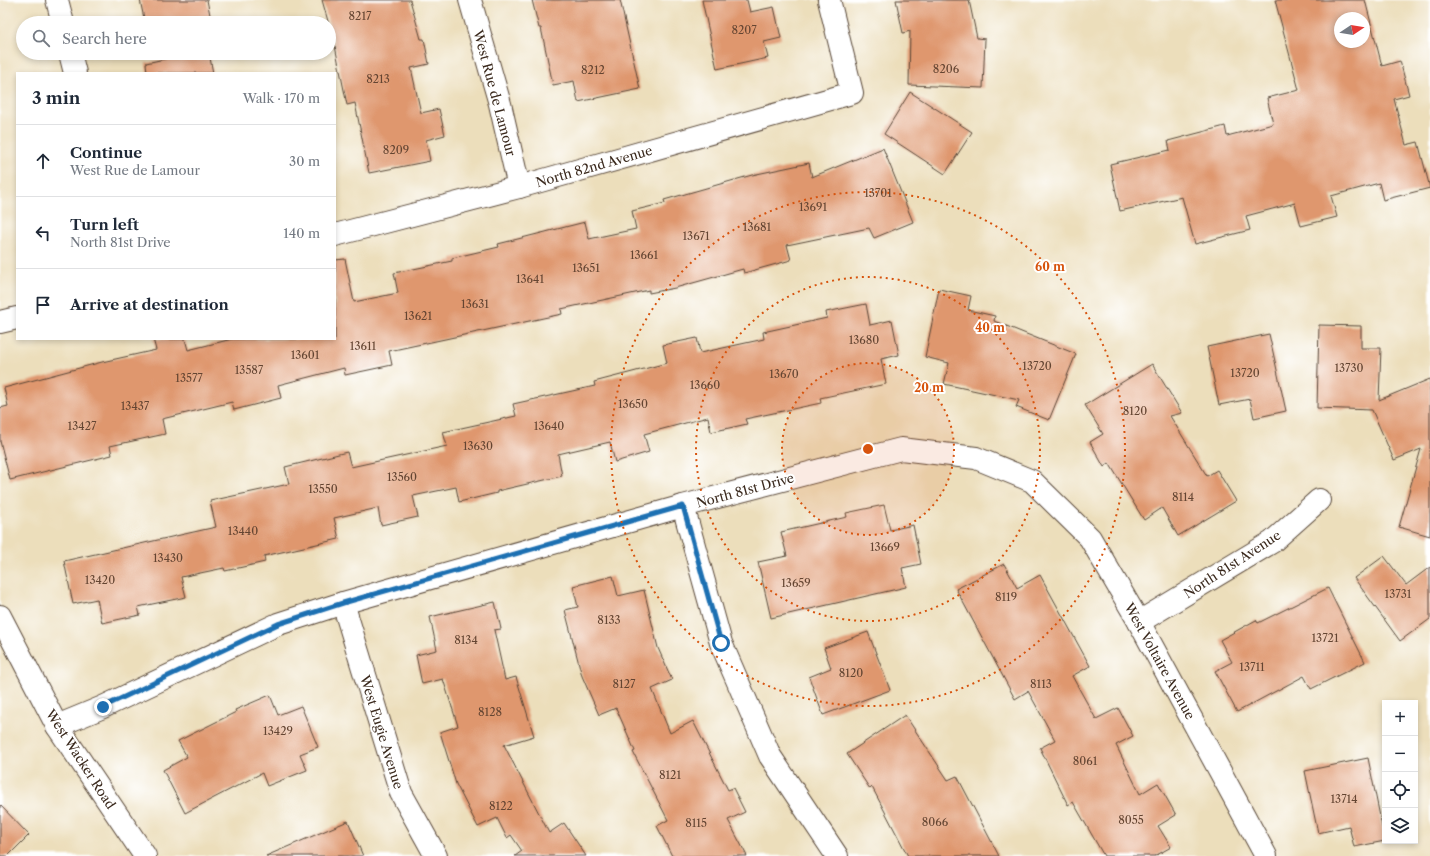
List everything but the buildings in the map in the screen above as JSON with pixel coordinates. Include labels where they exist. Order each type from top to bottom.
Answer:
[{"type":"street","points":[[57,0],[61,16]]},
{"type":"street","name":"West Rue de Lamour","points":[[470,0],[500,104],[519,187]]},
{"type":"street","name":"North 82nd Avenue","points":[[336,235],[519,187],[852,93],[830,0]]},
{"type":"street","points":[[72,60],[75,72]]},
{"type":"street","points":[[0,322],[16,318]]},
{"type":"street","name":"North 81st Drive","points":[[57,726],[103,707],[278,624],[343,603],[683,506],[901,449],[976,458],[1032,481]]},
{"type":"street","name":"West Voltaire Avenue","points":[[1032,481],[1090,538],[1139,622],[1266,856]]},
{"type":"street","name":"North 81st Avenue","points":[[1139,622],[1272,542],[1319,500]]},
{"type":"street","points":[[683,506],[721,643],[767,749],[837,856]]},
{"type":"street","name":"West Eugie Avenue","points":[[343,603],[400,793],[436,856]]},
{"type":"street","name":"West Wacker Road","points":[[0,616],[57,726],[145,856]]},
{"type":"route","points":[[103,707],[278,624],[343,603],[683,506],[721,643]]}]
